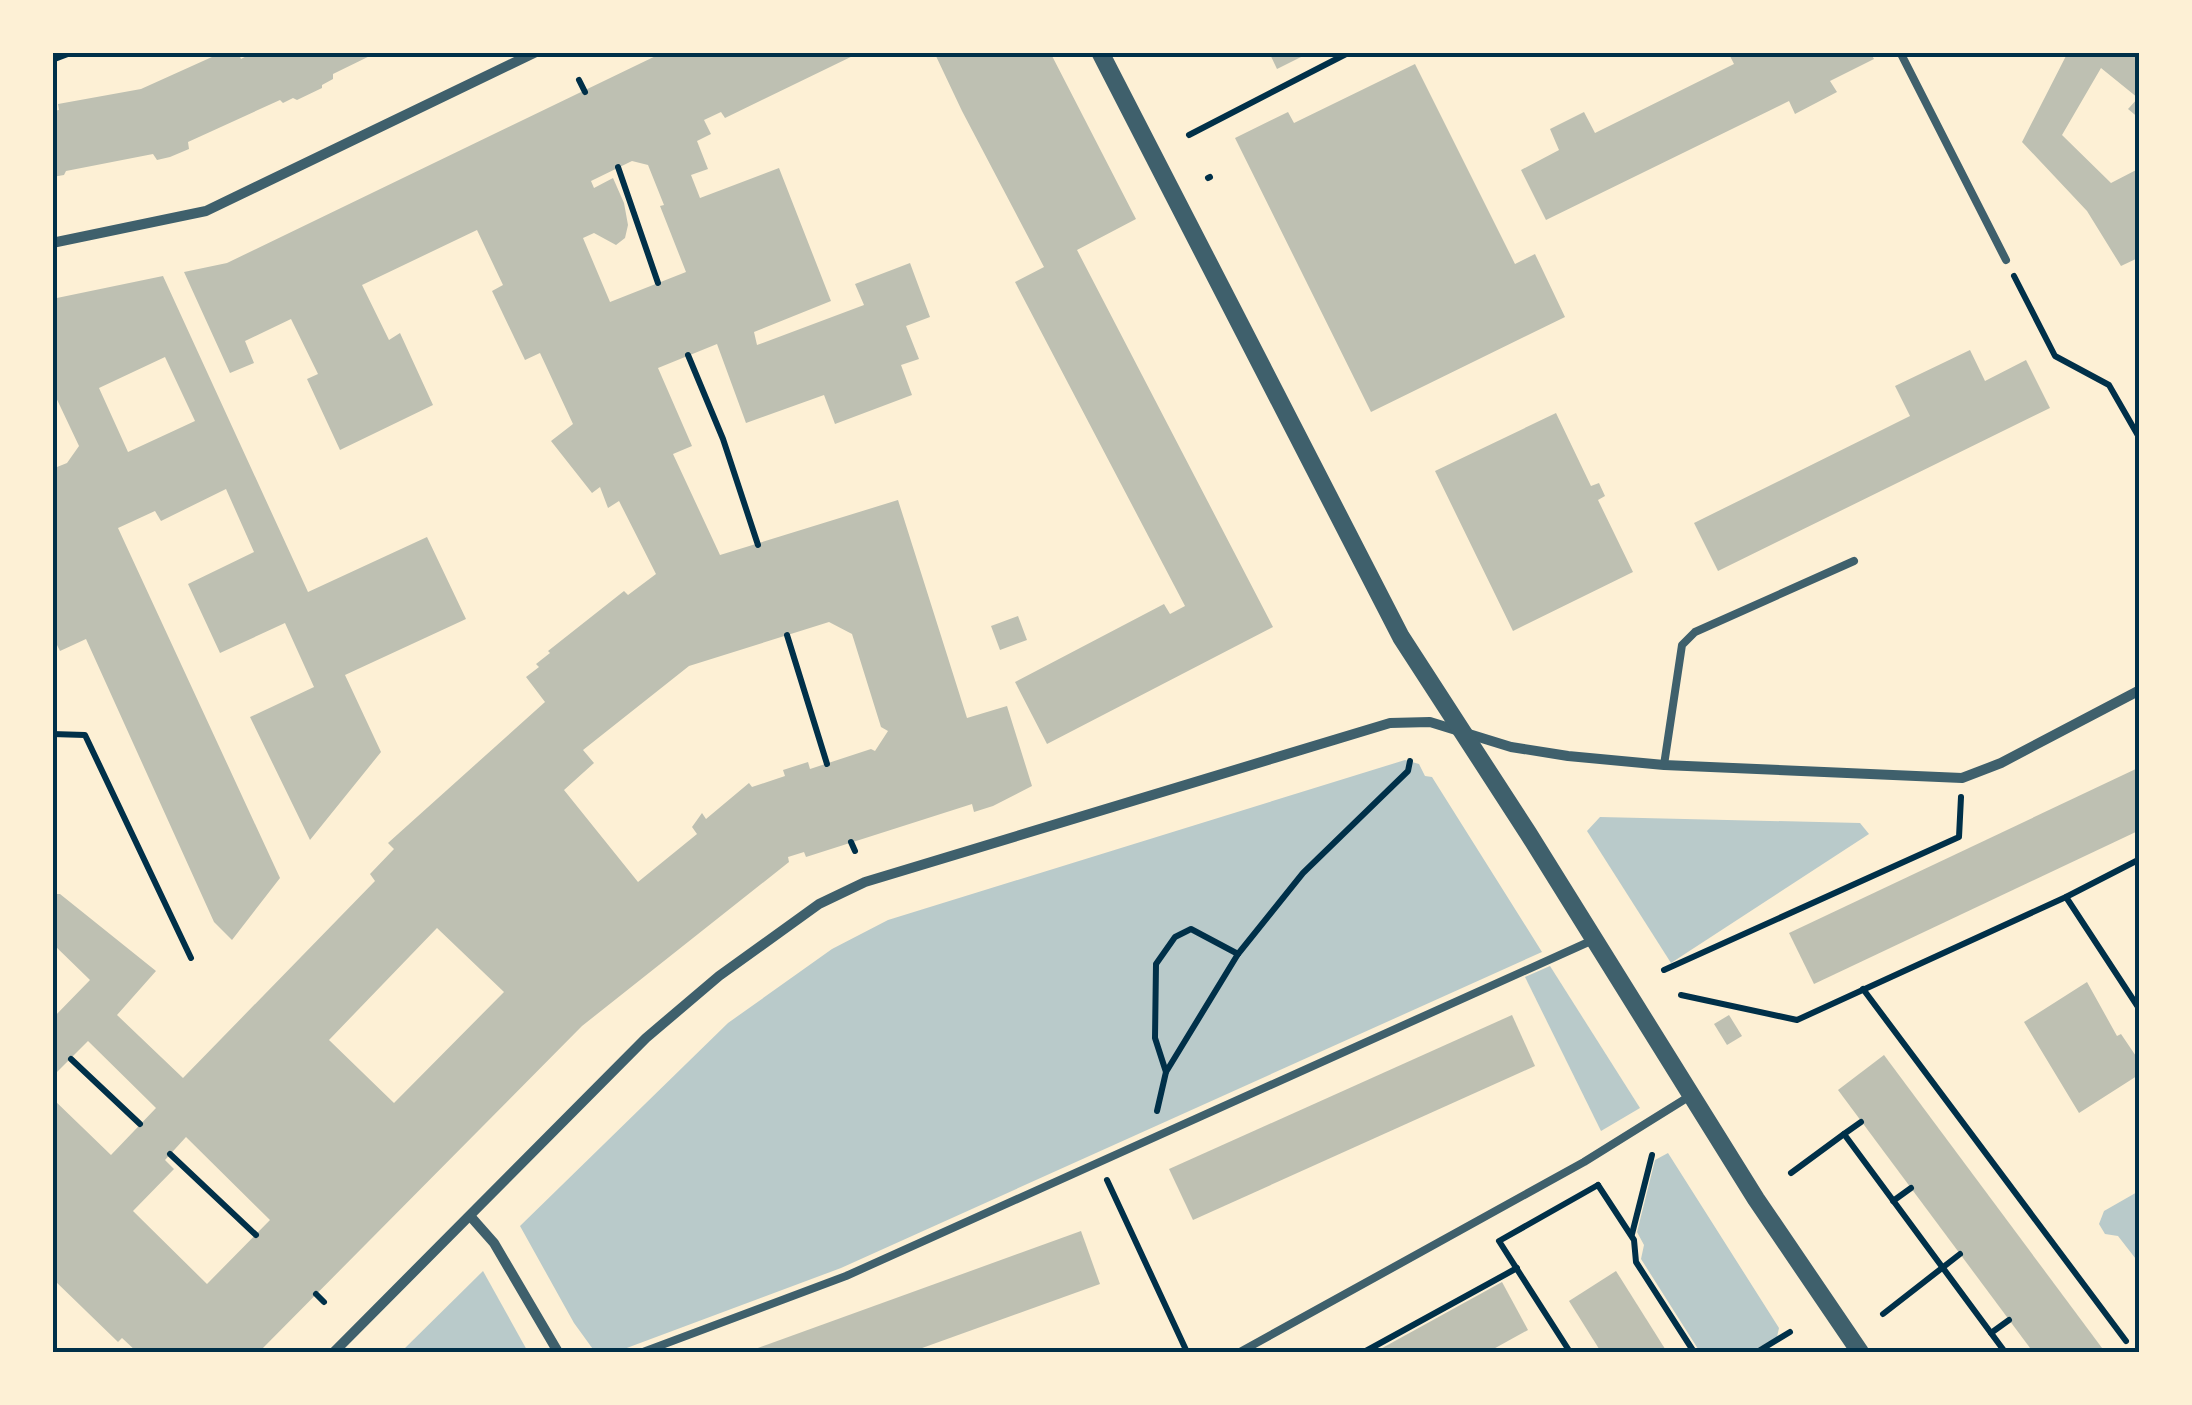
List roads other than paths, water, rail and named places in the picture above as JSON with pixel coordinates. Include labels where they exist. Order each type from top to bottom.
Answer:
[{"type":"street","points":[[52,243],[206,210],[536,52]]},
{"type":"street","points":[[1100,52],[1401,637],[1690,1096],[1860,1352]]},
{"type":"street","points":[[334,1352],[646,1038],[718,976],[839,893],[865,882],[1374,725],[1430,722],[1540,753],[1664,764],[1962,778],[2001,763],[2140,690]]},
{"type":"street","points":[[471,1217],[494,1243],[558,1352]]},
{"type":"lane","points":[[1900,52],[2006,260]]},
{"type":"lane","points":[[1664,764],[1676,663],[1682,645],[1695,632],[1854,560]]},
{"type":"lane","points":[[643,1352],[846,1276],[1593,940]]},
{"type":"lane","points":[[1240,1352],[1584,1162],[1690,1096]]}]
